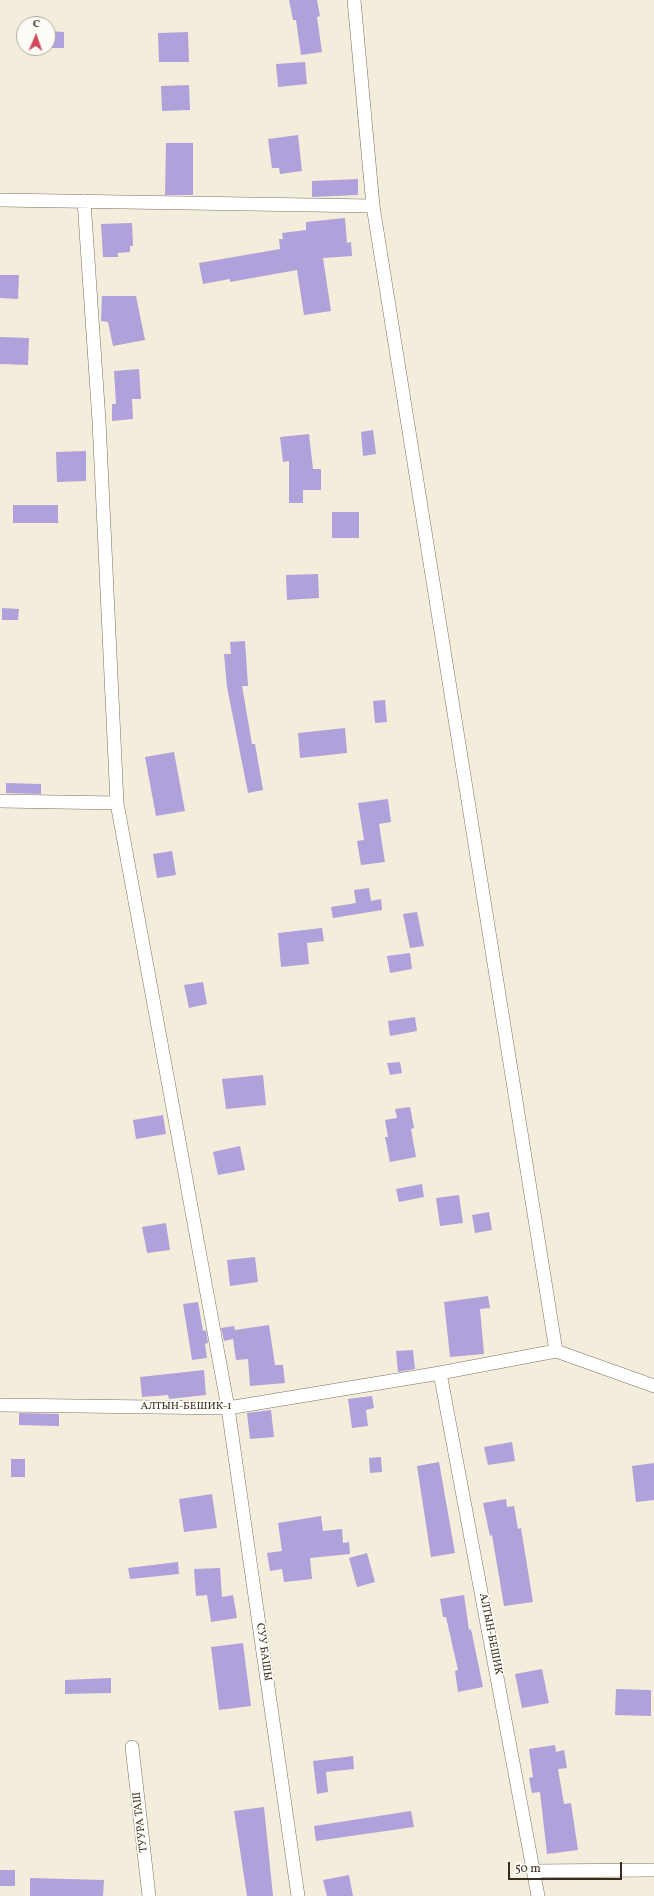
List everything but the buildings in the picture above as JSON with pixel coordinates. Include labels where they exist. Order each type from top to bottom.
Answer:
[{"type":"street","points":[[354,0],[373,206],[556,1351],[654,1386]]},
{"type":"street","points":[[0,200],[84,200],[373,206]]},
{"type":"street","name":"СУУ БАШЫ","points":[[84,200],[99,421],[117,803],[228,1408],[298,1896]]},
{"type":"street","points":[[0,801],[117,803]]},
{"type":"street","name":"АЛТЫН-БЕШИК-1","points":[[0,1405],[228,1408],[440,1373],[556,1351]]},
{"type":"street","name":"АЛТЫН-БЕШИК","points":[[440,1373],[538,1896]]},
{"type":"street","name":"ТУУРА ТАШ","points":[[132,1747],[149,1896]]},
{"type":"street","points":[[534,1871],[654,1870]]}]
